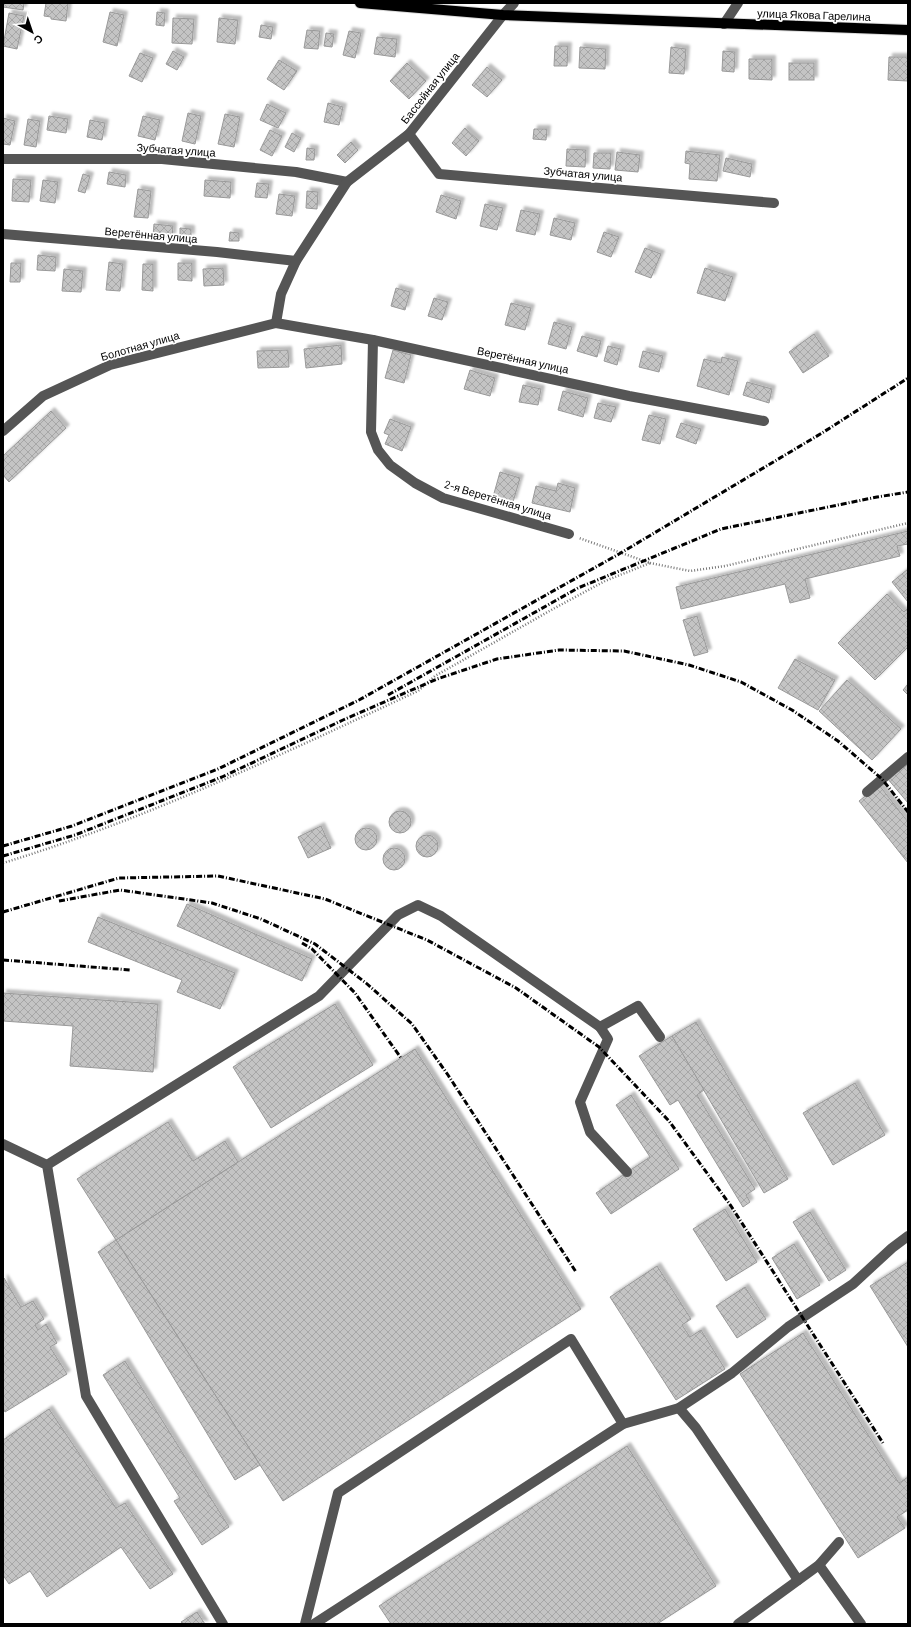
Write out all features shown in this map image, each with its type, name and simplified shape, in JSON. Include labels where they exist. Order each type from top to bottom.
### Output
[{"type":"main road","name":"улица Якова Гарелина","points":[[360,3],[503,15],[908,30]]},
{"type":"street","points":[[503,3],[503,15]]},
{"type":"street","name":"Бассейная улица","points":[[276,323],[281,294],[296,261],[347,182],[409,134],[514,3]]},
{"type":"street","points":[[724,24],[738,3]]},
{"type":"street","name":"Зубчатая улица","points":[[409,134],[439,174],[774,202]]},
{"type":"street","name":"Зубчатая улица","points":[[3,159],[162,158],[296,172],[347,182]]},
{"type":"street","name":"Веретённая улица","points":[[3,234],[217,252],[296,261]]},
{"type":"street","name":"Веретённая улица","points":[[276,323],[373,340],[629,396],[764,421]]},
{"type":"street","name":"Болотная улица","points":[[3,431],[43,396],[110,365],[276,323]]},
{"type":"street","name":"2-я Веретённая улица","points":[[373,340],[371,432],[378,450],[390,465],[416,483],[443,498],[569,534]]},
{"type":"street","points":[[867,792],[908,756]]},
{"type":"street","points":[[48,1165],[319,996],[398,915],[418,905],[441,916],[600,1027],[608,1039],[580,1102],[590,1132],[628,1172]]},
{"type":"street","points":[[600,1027],[638,1006],[660,1037]]},
{"type":"street","points":[[3,1144],[48,1165]]},
{"type":"street","points":[[48,1165],[86,1396],[223,1624]]},
{"type":"street","points":[[314,1624],[623,1424],[679,1408],[732,1373],[788,1327],[853,1284],[892,1248],[908,1236]]},
{"type":"street","points":[[305,1624],[338,1493],[571,1340],[623,1424]]},
{"type":"street","points":[[679,1408],[696,1428],[798,1580]]},
{"type":"street","points":[[738,1624],[819,1565],[839,1542]]},
{"type":"street","points":[[819,1565],[860,1624]]},
{"type":"path","points":[[569,534],[650,563],[690,571],[725,566],[908,523]]},
{"type":"path","points":[[3,863],[59,846],[150,812],[418,692],[435,676],[553,609],[605,581],[650,563]]},
{"type":"building","points":[[3,3],[24,3],[23,10],[3,7]]},
{"type":"building","points":[[46,3],[68,3],[66,21],[51,19],[51,17],[44,16]]},
{"type":"building","points":[[110,12],[124,15],[117,46],[103,42]]},
{"type":"building","points":[[157,12],[165,13],[164,26],[156,25]]},
{"type":"building","points":[[9,13],[24,16],[17,49],[3,46]]},
{"type":"building","points":[[173,18],[194,19],[192,44],[172,43]]},
{"type":"building","points":[[219,18],[238,20],[235,44],[217,42]]},
{"type":"building","points":[[261,25],[273,27],[271,39],[259,37]]},
{"type":"building","points":[[307,30],[320,31],[318,49],[304,48]]},
{"type":"building","points":[[349,31],[361,33],[355,58],[343,55]]},
{"type":"building","points":[[326,33],[334,34],[332,47],[324,46]]},
{"type":"building","points":[[377,37],[397,39],[395,57],[374,54]]},
{"type":"building","points":[[555,46],[568,46],[567,66],[554,66]]},
{"type":"building","points":[[580,47],[606,49],[605,69],[579,68]]},
{"type":"building","points":[[671,47],[686,49],[684,74],[669,73]]},
{"type":"building","points":[[173,51],[184,57],[177,70],[166,64]]},
{"type":"building","points":[[723,51],[735,52],[734,72],[722,71]]},
{"type":"building","points":[[140,53],[153,58],[142,82],[129,76]]},
{"type":"building","points":[[889,57],[908,57],[908,81],[888,80]]},
{"type":"building","points":[[749,59],[772,59],[772,80],[749,79]]},
{"type":"building","points":[[279,60],[297,71],[284,90],[267,79]]},
{"type":"building","points":[[407,63],[426,81],[409,99],[390,81]]},
{"type":"building","points":[[789,63],[814,63],[814,80],[789,80]]},
{"type":"building","points":[[487,67],[502,80],[487,97],[472,85]]},
{"type":"building","points":[[328,103],[343,107],[339,125],[324,122]]},
{"type":"building","points":[[267,104],[286,113],[278,128],[260,120]]},
{"type":"building","points":[[188,113],[201,116],[195,144],[182,141]]},
{"type":"building","points":[[225,114],[240,117],[234,147],[218,144]]},
{"type":"building","points":[[49,116],[68,119],[66,133],[47,130]]},
{"type":"building","points":[[143,116],[160,120],[155,140],[138,136]]},
{"type":"building","points":[[3,118],[15,121],[10,145],[3,144]]},
{"type":"building","points":[[28,119],[40,121],[36,147],[24,145]]},
{"type":"building","points":[[90,120],[105,123],[102,140],[87,137]]},
{"type":"building","points":[[465,128],[479,141],[466,156],[452,143]]},
{"type":"building","points":[[534,129],[547,129],[546,140],[533,139]]},
{"type":"building","points":[[270,130],[282,136],[272,156],[260,150]]},
{"type":"building","points":[[292,133],[301,138],[294,152],[285,147]]},
{"type":"building","points":[[351,142],[358,150],[345,163],[337,155]]},
{"type":"building","points":[[307,148],[315,149],[314,160],[306,160]]},
{"type":"building","points":[[567,149],[586,150],[585,167],[566,166]]},
{"type":"building","points":[[686,151],[720,155],[717,181],[689,179],[690,164],[685,163]]},
{"type":"building","points":[[617,152],[640,155],[638,172],[615,170]]},
{"type":"building","points":[[594,153],[611,153],[610,169],[593,168]]},
{"type":"building","points":[[726,158],[752,164],[750,177],[723,171]]},
{"type":"building","points":[[109,172],[126,175],[125,187],[107,184]]},
{"type":"building","points":[[83,174],[90,176],[85,193],[78,191]]},
{"type":"building","points":[[13,179],[31,180],[29,202],[12,201]]},
{"type":"building","points":[[43,180],[58,182],[55,203],[40,201]]},
{"type":"building","points":[[205,180],[231,182],[230,198],[204,196]]},
{"type":"building","points":[[257,183],[269,184],[267,198],[255,197]]},
{"type":"building","points":[[138,189],[151,191],[148,218],[134,217]]},
{"type":"building","points":[[307,191],[318,192],[317,209],[306,208]]},
{"type":"building","points":[[279,194],[295,196],[292,216],[276,214]]},
{"type":"building","points":[[441,195],[461,201],[456,219],[436,212]]},
{"type":"building","points":[[485,204],[503,208],[497,230],[480,226]]},
{"type":"building","points":[[521,210],[540,214],[535,235],[516,231]]},
{"type":"building","points":[[554,218],[575,223],[571,240],[550,235]]},
{"type":"building","points":[[154,224],[173,226],[172,237],[153,236]]},
{"type":"building","points":[[180,228],[191,229],[191,237],[180,236]]},
{"type":"building","points":[[230,232],[239,233],[239,241],[229,241]]},
{"type":"building","points":[[604,232],[619,237],[611,257],[597,252]]},
{"type":"building","points":[[645,248],[661,254],[651,278],[635,272]]},
{"type":"building","points":[[38,255],[56,257],[55,271],[37,270]]},
{"type":"building","points":[[109,262],[123,264],[120,291],[106,290]]},
{"type":"building","points":[[11,263],[21,263],[20,282],[10,282]]},
{"type":"building","points":[[178,263],[192,263],[192,281],[178,280]]},
{"type":"building","points":[[143,264],[153,264],[153,291],[142,290]]},
{"type":"building","points":[[223,268],[224,285],[204,286],[203,269]]},
{"type":"building","points":[[705,268],[733,277],[725,301],[697,293]]},
{"type":"building","points":[[64,269],[83,271],[81,292],[62,291]]},
{"type":"building","points":[[396,288],[410,292],[405,310],[391,306]]},
{"type":"building","points":[[434,298],[448,302],[442,320],[428,316]]},
{"type":"building","points":[[511,303],[531,308],[525,330],[505,325]]},
{"type":"building","points":[[554,322],[572,327],[566,349],[548,344]]},
{"type":"building","points":[[814,334],[829,356],[803,373],[789,352]]},
{"type":"building","points":[[582,336],[601,341],[597,357],[577,351]]},
{"type":"building","points":[[341,345],[342,364],[306,368],[304,349]]},
{"type":"building","points":[[608,346],[621,349],[617,365],[604,361]]},
{"type":"building","points":[[288,350],[289,367],[258,368],[257,351]]},
{"type":"building","points":[[393,350],[411,355],[404,383],[385,378]]},
{"type":"building","points":[[643,351],[663,356],[659,372],[639,367]]},
{"type":"building","points":[[722,357],[738,361],[729,395],[697,386],[704,359],[721,363]]},
{"type":"building","points":[[470,370],[495,378],[490,396],[464,389]]},
{"type":"building","points":[[747,382],[772,389],[769,403],[743,395]]},
{"type":"building","points":[[523,385],[541,389],[538,405],[519,402]]},
{"type":"building","points":[[563,391],[588,398],[583,417],[558,410]]},
{"type":"building","points":[[598,403],[616,407],[611,422],[594,418]]},
{"type":"building","points":[[51,411],[66,428],[9,482],[3,475],[3,456]]},
{"type":"building","points":[[649,415],[666,419],[660,444],[642,440]]},
{"type":"building","points":[[390,419],[411,427],[402,451],[385,444],[389,435],[384,433]]},
{"type":"building","points":[[681,423],[701,429],[696,444],[676,437]]},
{"type":"building","points":[[500,472],[520,478],[513,502],[493,497]]},
{"type":"building","points":[[558,483],[575,488],[570,512],[532,503],[536,486],[556,491]]},
{"type":"building","points":[[908,531],[908,544],[897,546],[900,556],[805,579],[810,598],[790,603],[785,584],[681,609],[676,587]]},
{"type":"building","points":[[908,569],[908,602],[892,582]]},
{"type":"building","points":[[887,594],[904,612],[908,608],[908,647],[875,680],[838,643]]},
{"type":"building","points":[[697,616],[708,652],[694,656],[683,620]]},
{"type":"building","points":[[795,659],[835,680],[818,710],[778,688]]},
{"type":"building","points":[[847,680],[901,729],[872,760],[819,711]]},
{"type":"building","points":[[908,684],[908,695],[903,690]]},
{"type":"building","points":[[906,762],[908,764],[908,803],[887,778]]},
{"type":"building","points":[[879,785],[908,822],[908,863],[859,801]]},
{"type":"building","points":[[400,811],[404,812],[410,818],[410,826],[404,832],[400,833],[396,832],[390,826],[389,822],[390,818],[396,812]]},
{"type":"building","points":[[321,826],[331,848],[308,858],[298,837]]},
{"type":"building","points":[[366,828],[370,829],[376,835],[376,843],[370,849],[366,850],[362,849],[356,843],[355,839],[356,835],[362,829]]},
{"type":"building","points":[[427,835],[431,836],[437,842],[437,850],[431,856],[427,857],[423,856],[417,850],[416,846],[417,842],[423,836]]},
{"type":"building","points":[[394,848],[398,849],[404,855],[404,863],[398,869],[394,870],[390,869],[384,863],[383,859],[384,855],[390,849]]},
{"type":"building","points":[[187,904],[312,959],[302,981],[177,926]]},
{"type":"building","points":[[98,917],[235,973],[220,1009],[177,992],[182,980],[88,942]]},
{"type":"building","points":[[3,993],[158,1004],[153,1072],[70,1066],[73,1026],[3,1021]]},
{"type":"building","points":[[335,1004],[373,1065],[271,1128],[233,1067]]},
{"type":"building","points":[[696,1022],[788,1179],[764,1193],[672,1036]]},
{"type":"building","points":[[672,1036],[704,1090],[697,1095],[755,1189],[746,1195],[750,1202],[743,1207],[678,1100],[670,1105],[639,1056]]},
{"type":"building","points":[[415,1049],[581,1309],[283,1501],[116,1240]]},
{"type":"building","points":[[855,1083],[885,1135],[833,1165],[803,1113]]},
{"type":"building","points":[[631,1095],[679,1169],[611,1214],[596,1193],[650,1157],[616,1105]]},
{"type":"building","points":[[168,1122],[193,1161],[225,1141],[238,1162],[116,1240],[77,1179]]},
{"type":"building","points":[[725,1209],[757,1262],[726,1281],[693,1229]]},
{"type":"building","points":[[810,1212],[846,1270],[829,1281],[793,1222]]},
{"type":"building","points":[[116,1240],[260,1465],[235,1480],[98,1252]]},
{"type":"building","points":[[794,1244],[820,1285],[797,1299],[772,1258]]},
{"type":"building","points":[[908,1262],[908,1347],[870,1286]]},
{"type":"building","points":[[657,1266],[691,1319],[682,1325],[690,1337],[701,1330],[725,1369],[676,1400],[610,1297]]},
{"type":"building","points":[[4,1278],[21,1307],[33,1301],[44,1319],[35,1325],[38,1330],[46,1324],[57,1343],[50,1347],[67,1374],[5,1412],[3,1408]]},
{"type":"building","points":[[745,1287],[766,1319],[737,1338],[716,1306]]},
{"type":"building","points":[[803,1333],[899,1483],[908,1477],[908,1510],[897,1517],[905,1528],[858,1558],[740,1374]]},
{"type":"building","points":[[125,1361],[229,1527],[202,1545],[174,1501],[180,1498],[103,1375]]},
{"type":"building","points":[[49,1409],[116,1508],[125,1503],[173,1574],[150,1589],[121,1547],[47,1597],[30,1571],[9,1584],[3,1575],[3,1440]]},
{"type":"building","points":[[627,1446],[716,1586],[657,1624],[391,1624],[379,1606]]},
{"type":"building","points":[[197,1612],[205,1624],[183,1624],[181,1622]]},
{"type":"railway","points":[[3,846],[72,826],[218,769],[359,700],[619,554],[822,433],[908,378]]},
{"type":"railway","points":[[388,695],[578,588],[721,529],[908,492]]},
{"type":"railway","points":[[3,856],[75,835],[222,777],[343,720],[437,679],[497,659],[559,650],[624,651],[689,665],[741,682],[792,710],[838,741],[882,779],[908,812]]},
{"type":"railway","points":[[3,912],[119,878],[218,876],[325,899],[427,940],[516,988],[599,1047],[669,1121],[731,1206],[883,1443]]},
{"type":"railway","points":[[59,901],[120,890],[212,903],[261,919],[315,944],[366,983],[412,1024],[448,1075],[576,1272]]},
{"type":"railway","points":[[302,943],[312,949],[355,993],[401,1058]]},
{"type":"railway","points":[[3,960],[130,970]]}]
